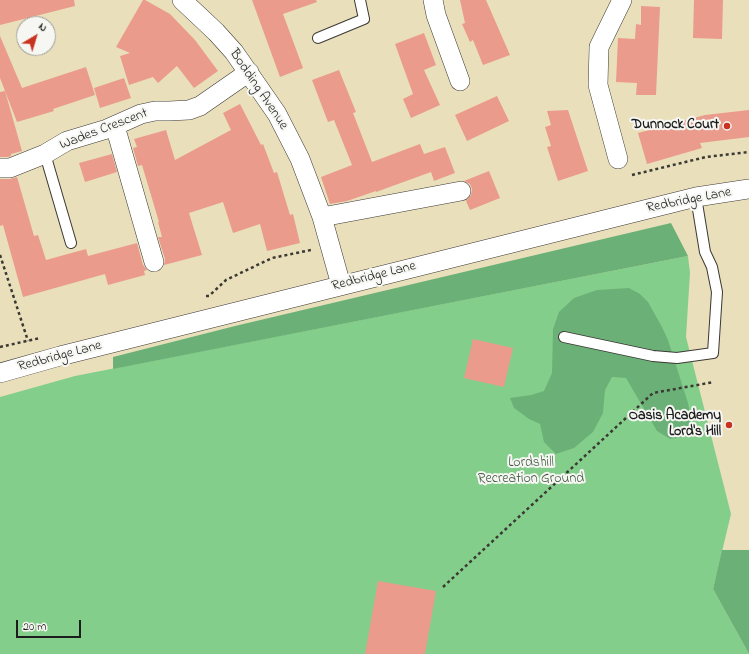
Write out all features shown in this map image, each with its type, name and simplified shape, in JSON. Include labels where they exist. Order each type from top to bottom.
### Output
[{"type":"street","points":[[433,0],[436,15],[460,80]]},
{"type":"street","points":[[618,159],[598,85],[599,47],[622,0]]},
{"type":"street","name":"Bodding Avenue","points":[[193,3],[249,72],[277,114],[300,159],[322,217],[342,286]]},
{"type":"street","name":"Wades Crescent","points":[[0,168],[10,168],[45,154],[67,141],[115,126],[141,114],[155,111],[188,110],[200,106],[249,72]]},
{"type":"street","points":[[115,126],[154,262]]},
{"type":"street","name":"Redbridge Lane","points":[[0,373],[60,356],[696,197],[740,192],[749,189]]},
{"type":"street","points":[[322,217],[461,191]]},
{"type":"lane","points":[[318,38],[364,19],[360,0]]},
{"type":"lane","points":[[45,154],[71,243]]},
{"type":"lane","points":[[564,337],[653,356],[677,358],[713,353],[717,292],[712,267],[705,252],[696,197]]},
{"type":"path","points":[[618,159],[627,176],[706,157],[749,152]]},
{"type":"path","points":[[309,244],[311,250]]},
{"type":"path","points":[[202,298],[209,296],[226,280],[272,258],[331,245]]},
{"type":"path","points":[[0,255],[28,341]]},
{"type":"path","points":[[0,347],[45,337]]},
{"type":"path","points":[[443,587],[653,393],[714,382]]},
{"type":"green space","points":[[671,223],[688,256],[113,369],[113,357],[235,326]]},
{"type":"green space","name":"Lordshill Recreation Ground","points":[[688,256],[690,273],[686,337],[731,514],[713,589],[749,654],[0,654],[0,397],[75,376]]},
{"type":"green space","points":[[629,288],[640,294],[648,302],[662,327],[668,340],[688,403],[691,420],[683,437],[670,439],[657,431],[626,378],[612,377],[605,390],[603,413],[593,432],[574,448],[556,454],[544,442],[540,424],[529,419],[514,408],[510,398],[531,395],[544,391],[552,373],[553,329],[559,312],[574,298],[597,290]]},
{"type":"green space","points":[[722,550],[749,550],[749,654],[713,589]]},
{"type":"building","points":[[0,0],[74,0],[75,6],[36,16],[16,16],[16,21],[0,25]]},
{"type":"building","points":[[143,0],[170,14],[195,40],[218,71],[194,88],[177,66],[158,83],[153,77],[129,85],[120,56],[130,53],[116,47]]},
{"type":"building","points":[[252,0],[316,0],[317,2],[283,14],[303,68],[280,77]]},
{"type":"building","points":[[460,0],[486,0],[510,55],[483,65],[473,40],[470,42],[462,24],[465,23]]},
{"type":"building","points":[[694,0],[723,0],[722,39],[693,38]]},
{"type":"building","points":[[641,6],[660,7],[656,95],[636,95],[637,83],[616,82],[618,38],[635,39],[636,24],[641,25]]},
{"type":"building","points":[[424,33],[436,65],[424,70],[440,105],[411,118],[403,99],[413,94],[395,44]]},
{"type":"building","points":[[0,36],[22,88],[86,67],[95,95],[53,109],[54,111],[17,122],[0,78]]},
{"type":"building","points":[[339,70],[356,112],[353,113],[372,162],[420,144],[424,154],[445,147],[455,173],[434,181],[431,172],[376,192],[347,201],[330,204],[321,177],[352,165],[334,120],[328,122],[312,80]]},
{"type":"building","points":[[124,78],[131,98],[100,108],[94,88]]},
{"type":"building","points":[[5,91],[22,151],[11,154],[11,156],[8,157],[0,157],[0,92]]},
{"type":"building","points":[[497,96],[509,121],[467,141],[455,115]]},
{"type":"building","points":[[240,104],[261,145],[263,144],[274,173],[277,172],[290,215],[293,214],[300,243],[267,251],[260,224],[233,233],[223,202],[189,213],[202,255],[164,265],[165,259],[158,237],[162,237],[159,222],[142,165],[138,166],[133,148],[137,147],[134,139],[166,130],[175,160],[231,130],[223,113]]},
{"type":"building","points":[[568,110],[588,171],[558,181],[547,147],[551,146],[545,127],[551,125],[547,111]]},
{"type":"building","points":[[749,110],[749,137],[700,143],[702,148],[647,164],[638,133],[705,115]]},
{"type":"building","points":[[112,154],[117,172],[85,182],[79,163]]},
{"type":"building","points":[[489,171],[500,198],[470,210],[466,201],[471,195],[472,189],[470,184],[464,181]]},
{"type":"building","points":[[17,177],[34,236],[38,235],[46,260],[86,249],[88,256],[137,243],[143,265],[147,270],[144,271],[145,275],[108,285],[105,274],[23,297],[3,225],[0,226],[0,179]]},
{"type":"building","points":[[473,339],[513,348],[504,387],[464,378]]},
{"type":"building","points":[[378,581],[436,591],[425,654],[365,654]]},
{"type":"place","name":"Dunnock Court","points":[[727,126]]},
{"type":"place","name":"Oasis Academy Lord's Hill","points":[[729,425]]}]
